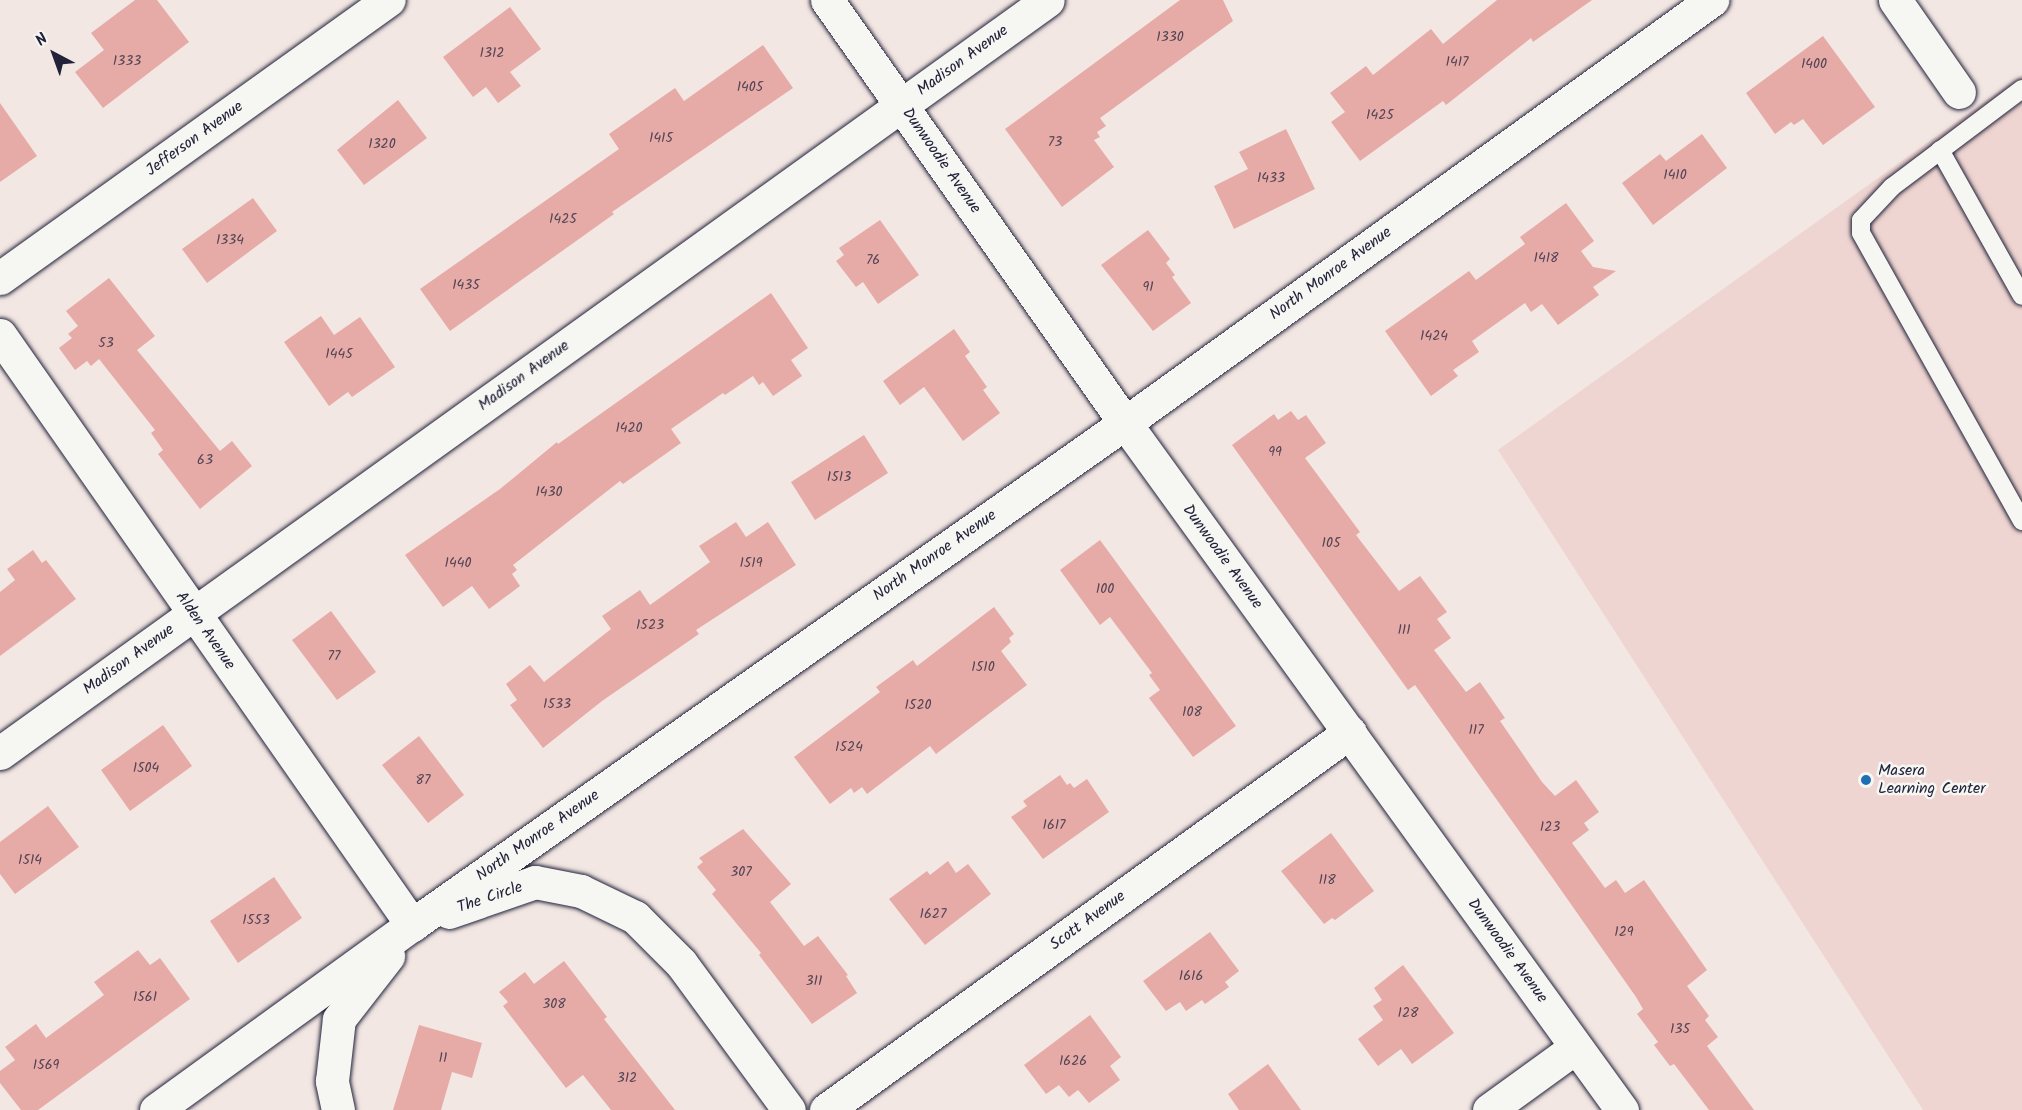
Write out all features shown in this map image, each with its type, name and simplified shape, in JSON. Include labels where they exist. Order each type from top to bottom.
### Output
[{"type":"street","name":"Jefferson Avenue","points":[[0,278],[389,0]]},
{"type":"street","name":"Dunwoodie Avenue","points":[[827,0],[1125,423],[1622,1110]]},
{"type":"street","name":"Madison Avenue","points":[[0,753],[1048,0]]},
{"type":"street","name":"North Monroe Avenue","points":[[156,1110],[412,925],[1125,423],[1712,0]]},
{"type":"street","points":[[1895,0],[1959,92]]},
{"type":"street","name":"Alden Avenue","points":[[0,335],[412,925]]},
{"type":"street","name":"Scott Avenue","points":[[826,1110],[1350,732]]},
{"type":"street","name":"The Circle","points":[[412,925],[535,882],[581,891],[635,917],[681,963],[789,1110]]},
{"type":"street","points":[[338,1110],[332,1082],[339,1019],[412,925]]},
{"type":"street","points":[[1489,1110],[1576,1047]]},
{"type":"lane","points":[[2022,89],[1892,187],[1861,220],[1861,233],[2022,521]]},
{"type":"lane","points":[[1940,150],[2022,296]]},
{"type":"shaded area","name":"Masera Learning Center","points":[[2022,75],[2022,1110],[1923,1110],[1498,450]]},
{"type":"building","points":[[135,0],[157,0],[189,42],[103,108],[75,72],[104,50],[91,33]]},
{"type":"building","points":[[1180,0],[1223,0],[1233,21],[1100,118],[1106,126],[1097,132],[1100,137],[1094,140],[1114,167],[1062,207],[1005,129]]},
{"type":"building","points":[[1497,0],[1592,0],[1533,42],[1531,38],[1446,105],[1443,101],[1360,161],[1331,122],[1345,112],[1330,93],[1366,66],[1373,75],[1431,29],[1443,44]]},
{"type":"building","points":[[510,7],[541,49],[510,72],[521,86],[498,103],[486,87],[473,97],[443,57]]},
{"type":"building","points":[[1823,36],[1875,107],[1823,145],[1803,119],[1794,125],[1791,122],[1775,134],[1746,93]]},
{"type":"building","points":[[763,45],[793,88],[612,212],[614,214],[450,331],[420,289],[619,149],[609,134],[675,88],[684,101]]},
{"type":"building","points":[[398,100],[427,138],[364,185],[337,150]]},
{"type":"building","points":[[0,103],[37,156],[0,182]]},
{"type":"building","points":[[1286,129],[1315,189],[1234,229],[1214,186],[1248,169],[1239,152]]},
{"type":"building","points":[[1702,134],[1727,168],[1653,225],[1622,183],[1660,154],[1666,161]]},
{"type":"building","points":[[253,198],[277,231],[207,283],[182,249]]},
{"type":"building","points":[[1566,203],[1594,241],[1581,251],[1593,267],[1616,271],[1593,287],[1599,295],[1558,325],[1542,304],[1531,312],[1525,303],[1472,341],[1479,352],[1453,370],[1458,376],[1431,396],[1385,331],[1469,271],[1476,280],[1525,244],[1520,237]]},
{"type":"building","points":[[880,220],[919,275],[878,304],[863,282],[856,287],[836,261],[844,255],[839,248]]},
{"type":"building","points":[[1148,230],[1170,259],[1166,263],[1175,275],[1172,277],[1191,303],[1153,331],[1101,265]]},
{"type":"building","points":[[109,278],[155,336],[137,350],[220,451],[232,441],[252,466],[200,509],[158,454],[163,450],[151,433],[155,430],[99,359],[91,366],[87,361],[75,370],[59,348],[72,338],[68,334],[78,326],[66,311]]},
{"type":"building","points":[[771,293],[808,348],[791,360],[802,376],[773,396],[763,382],[759,385],[753,376],[725,395],[723,393],[671,429],[681,443],[623,484],[620,481],[513,565],[517,570],[512,574],[520,586],[489,609],[472,586],[443,607],[405,555],[500,489],[557,442],[558,444]]},
{"type":"building","points":[[321,316],[334,335],[360,317],[395,367],[352,397],[348,392],[329,406],[284,342]]},
{"type":"building","points":[[954,329],[970,352],[965,356],[987,387],[983,390],[1000,413],[963,441],[924,387],[900,405],[883,381]]},
{"type":"building","points":[[1291,411],[1298,420],[1306,415],[1326,443],[1305,458],[1360,532],[1356,535],[1399,591],[1420,576],[1447,612],[1437,619],[1451,638],[1434,650],[1466,692],[1480,682],[1505,718],[1500,721],[1542,782],[1555,796],[1576,780],[1599,812],[1584,823],[1589,830],[1572,843],[1605,888],[1616,880],[1625,893],[1644,880],[1707,970],[1687,986],[1709,1016],[1705,1020],[1718,1037],[1707,1046],[1754,1110],[1709,1110],[1674,1064],[1670,1066],[1654,1045],[1658,1042],[1637,1014],[1643,1009],[1636,997],[1554,880],[1415,685],[1408,690],[1232,445],[1274,414],[1278,420]]},
{"type":"building","points":[[864,435],[888,473],[815,520],[791,482]]},
{"type":"building","points":[[736,522],[746,537],[768,522],[796,565],[696,630],[699,634],[602,701],[543,748],[510,705],[517,700],[506,684],[530,665],[544,682],[611,629],[602,616],[640,590],[650,605],[710,562],[699,546]]},
{"type":"building","points":[[1100,540],[1236,726],[1193,757],[1149,698],[1160,690],[1149,675],[1152,673],[1110,617],[1100,625],[1060,570]]},
{"type":"building","points":[[33,550],[42,563],[46,560],[76,599],[0,656],[0,592],[15,580],[7,569]]},
{"type":"building","points":[[994,607],[1014,634],[1009,638],[1011,642],[1001,651],[1027,685],[936,754],[930,746],[867,794],[862,787],[854,793],[851,788],[830,804],[794,757],[880,692],[876,687],[913,660],[917,666]]},
{"type":"building","points":[[331,611],[376,672],[337,700],[292,640]]},
{"type":"building","points":[[163,725],[192,766],[130,811],[101,770]]},
{"type":"building","points":[[419,736],[464,795],[428,823],[382,765]]},
{"type":"building","points":[[1060,775],[1067,785],[1070,783],[1074,788],[1087,779],[1109,812],[1043,859],[1011,817],[1027,806],[1023,801]]},
{"type":"building","points":[[48,806],[79,847],[15,894],[0,874],[0,842]]},
{"type":"building","points":[[743,829],[791,884],[770,902],[804,946],[818,936],[848,975],[846,976],[857,993],[812,1024],[759,955],[761,953],[712,894],[716,890],[697,867],[703,862],[699,858]]},
{"type":"building","points":[[1331,833],[1374,891],[1335,920],[1332,918],[1324,924],[1281,871]]},
{"type":"building","points":[[948,861],[956,873],[968,864],[991,894],[925,945],[889,899],[927,871],[930,875]]},
{"type":"building","points":[[274,877],[302,918],[238,963],[210,921]]},
{"type":"building","points":[[1210,932],[1239,971],[1225,982],[1229,987],[1205,1004],[1202,1000],[1186,1011],[1180,1002],[1166,1011],[1143,981]]},
{"type":"building","points":[[138,950],[150,965],[160,958],[190,999],[38,1110],[21,1110],[0,1083],[0,1071],[15,1060],[5,1047],[36,1024],[46,1038],[104,995],[94,982]]},
{"type":"building","points":[[564,961],[607,1017],[604,1019],[675,1110],[611,1110],[583,1075],[566,1088],[503,1006],[508,1002],[499,992],[525,972],[534,984]]},
{"type":"building","points":[[1403,965],[1454,1033],[1412,1064],[1401,1049],[1378,1066],[1358,1039],[1383,1020],[1373,1006],[1382,1000],[1374,988]]},
{"type":"building","points":[[1090,1015],[1121,1057],[1110,1066],[1120,1080],[1089,1103],[1078,1090],[1069,1097],[1059,1085],[1046,1094],[1024,1065]]},
{"type":"building","points":[[419,1025],[482,1043],[472,1078],[452,1072],[441,1110],[393,1110]]},
{"type":"building","points":[[1268,1064],[1301,1110],[1239,1110],[1228,1094]]},
{"type":"place","name":"Masera Learning Center","points":[[1866,780]]}]
